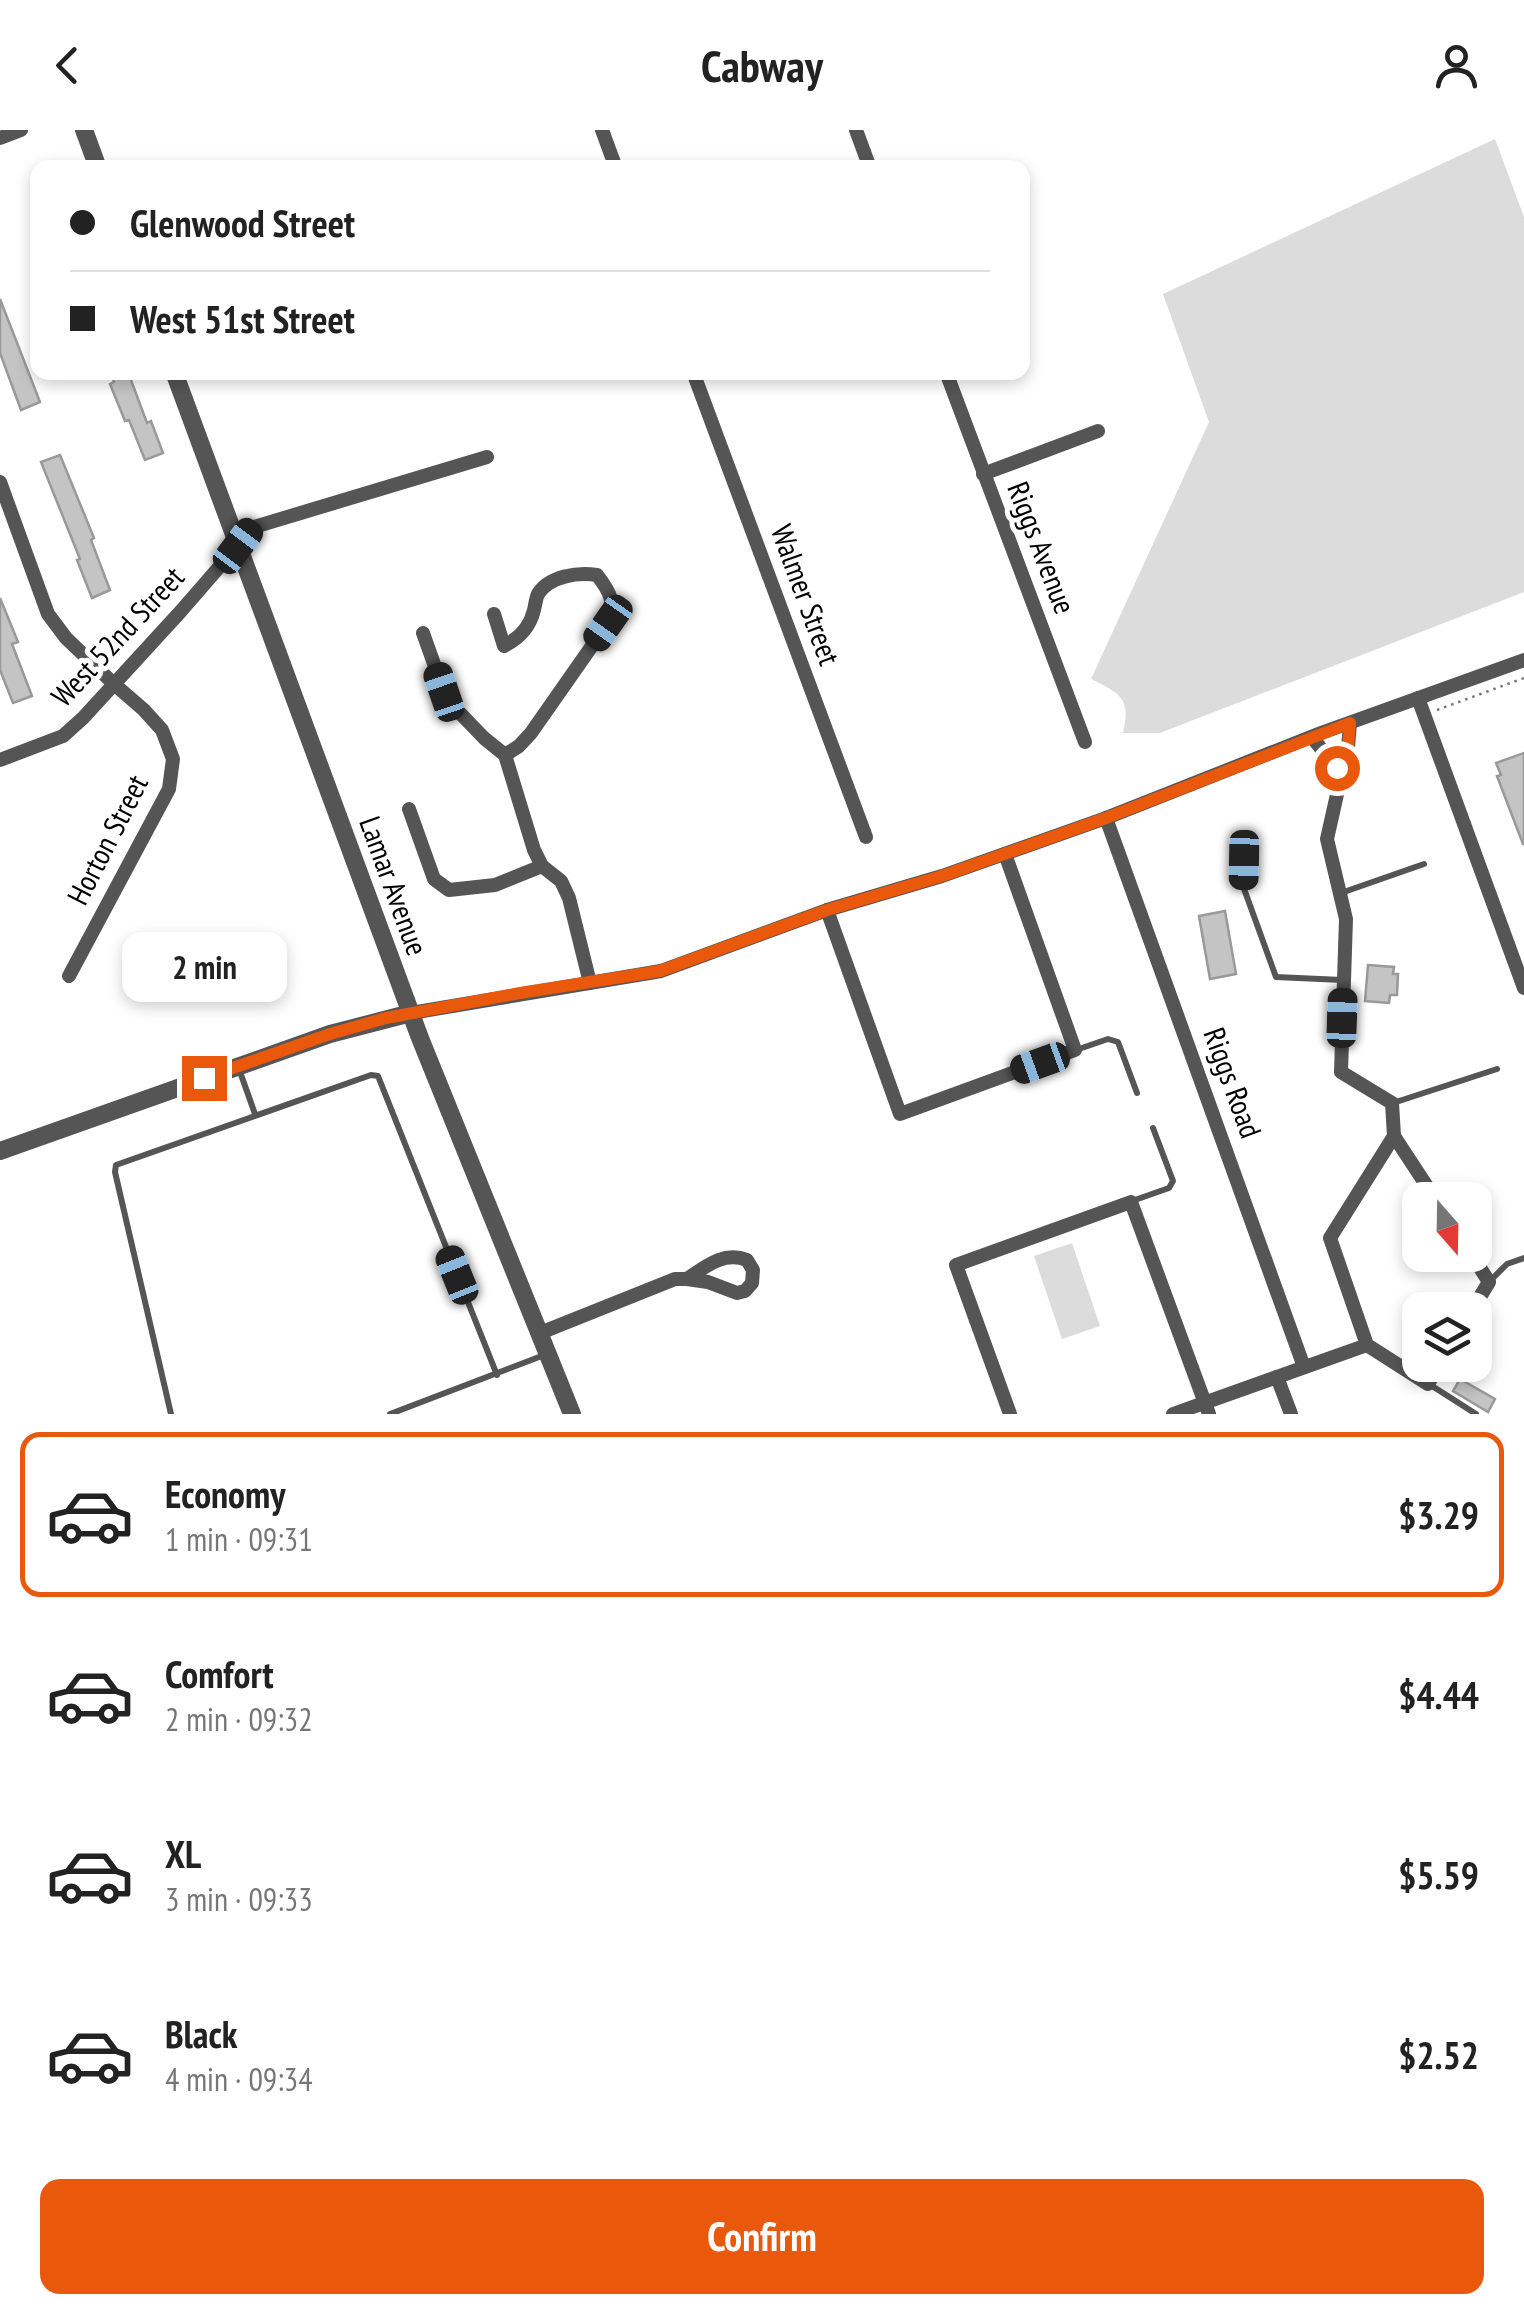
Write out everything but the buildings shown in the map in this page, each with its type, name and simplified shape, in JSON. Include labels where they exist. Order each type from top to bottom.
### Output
[{"type":"street","points":[[0,138],[22,130]]},
{"type":"street","points":[[84,130],[95,160]]},
{"type":"street","points":[[602,130],[613,160]]},
{"type":"street","points":[[856,130],[867,160]]},
{"type":"street","name":"Lamar Avenue","points":[[177,380],[411,1013],[572,1414]]},
{"type":"street","name":"Walmer Street","points":[[696,380],[866,837]]},
{"type":"street","name":"Riggs Avenue","points":[[949,380],[1085,742]]},
{"type":"street","points":[[983,474],[1098,430]]},
{"type":"street","name":"West 52nd Street","points":[[0,760],[63,736],[84,718],[258,524],[487,457]]},
{"type":"street","name":"Horton Street","points":[[0,482],[48,614],[66,638],[162,730],[174,759],[169,789],[68,976]]},
{"type":"street","points":[[494,614],[504,646],[529,626],[537,596],[545,586],[582,573],[597,575],[608,590],[613,607],[608,623],[531,732],[505,755]]},
{"type":"street","points":[[424,633],[444,692],[484,738],[505,755],[534,850],[542,866],[561,881],[569,898],[590,983]]},
{"type":"street","points":[[0,1151],[330,1034],[411,1013],[660,971],[827,910],[1006,854],[1524,660]]},
{"type":"street","points":[[1418,698],[1524,988]]},
{"type":"street","points":[[1350,723],[1347,760],[1327,839],[1346,919],[1342,1072],[1392,1103],[1394,1136],[1424,1182]]},
{"type":"street","points":[[1312,737],[1342,772]]},
{"type":"street","points":[[409,809],[434,879],[449,890],[495,884],[542,866]]},
{"type":"street","name":"Riggs Road","points":[[1106,818],[1304,1367]]},
{"type":"street","points":[[827,910],[900,1114],[1075,1050],[1006,854]]},
{"type":"street","points":[[1394,1136],[1330,1238],[1367,1344],[1428,1384]]},
{"type":"street","points":[[1010,1414],[956,1266],[1131,1202],[1207,1408]]},
{"type":"street","points":[[1483,1272],[1489,1282],[1483,1292]]},
{"type":"street","points":[[540,1333],[664,1283],[687,1279]]},
{"type":"street","points":[[1173,1414],[1207,1408],[1367,1344]]},
{"type":"street","points":[[1278,1377],[1291,1414]]},
{"type":"lane","points":[[1244,834],[1243,886],[1276,977],[1344,980]]},
{"type":"lane","points":[[1340,894],[1424,864]]},
{"type":"lane","points":[[1075,1050],[1108,1039],[1118,1042],[1136,1094]]},
{"type":"lane","points":[[238,1066],[255,1114]]},
{"type":"lane","points":[[1392,1103],[1497,1069]]},
{"type":"lane","points":[[171,1414],[116,1165],[370,1075],[378,1076],[497,1374]]},
{"type":"lane","points":[[1131,1202],[1170,1188],[1173,1182],[1153,1128]]},
{"type":"lane","points":[[1489,1282],[1507,1264],[1524,1258]]},
{"type":"lane","points":[[390,1414],[548,1354]]},
{"type":"lane","points":[[1428,1384],[1476,1414]]},
{"type":"path","points":[[1436,710],[1524,678]]},
{"type":"shaded area","points":[[1495,139],[1524,217],[1524,592],[1160,733],[1123,733],[1126,712],[1121,698],[1091,679],[1209,422],[1163,294]]},
{"type":"shaded area","points":[[1072,1243],[1100,1326],[1062,1339],[1034,1256]]},
{"type":"route","points":[[204,1078],[386,1018],[660,971],[827,910],[942,876],[1106,818],[1350,723],[1346,764],[1342,772],[1337,768]]}]
